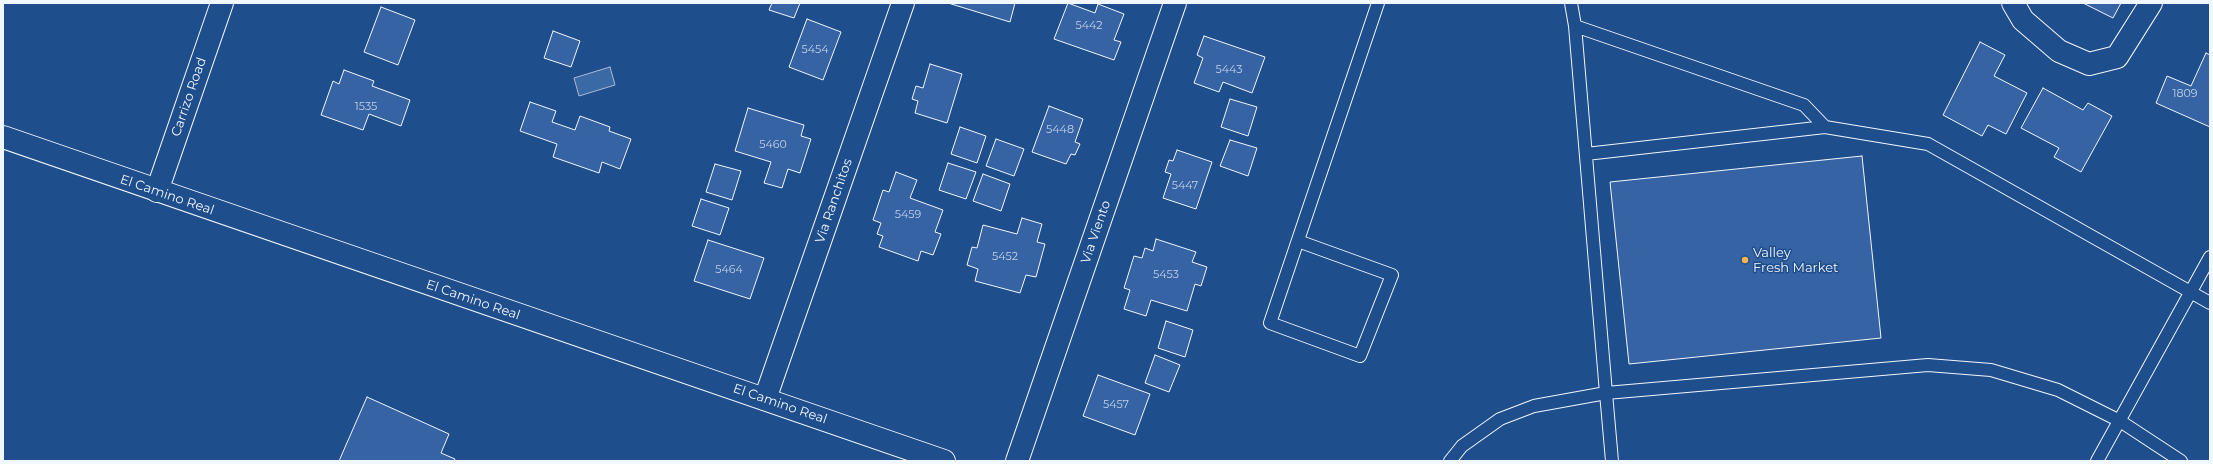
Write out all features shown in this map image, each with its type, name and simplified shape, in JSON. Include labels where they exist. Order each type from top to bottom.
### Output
[{"type":"street","name":"Carrizo Road","points":[[157,192],[222,3]]},
{"type":"street","name":"Via Ranchitos","points":[[765,399],[903,3]]},
{"type":"street","name":"Via Viento","points":[[1016,461],[1176,3]]},
{"type":"street","points":[[2013,3],[2023,20],[2059,51],[2090,64],[2117,56],[2151,3]]},
{"type":"street","name":"El Camino Real","points":[[3,137],[157,192],[944,461]]},
{"type":"lane","points":[[1298,241],[1392,275],[1360,356],[1270,323],[1378,3]]},
{"type":"lane","points":[[1571,3],[1575,26],[1612,461]]},
{"type":"lane","points":[[1575,26],[1804,105],[1825,127]]},
{"type":"lane","points":[[1586,154],[1825,127],[1928,144],[2210,303]]},
{"type":"lane","points":[[2097,461],[2210,257]]},
{"type":"lane","points":[[1450,461],[1462,446],[1500,419],[1534,406],[1606,393],[1928,365],[1991,370],[2050,388],[2120,421],[2181,461]]},
{"type":"water","points":[[610,67],[615,85],[579,96],[574,78]]},
{"type":"building","points":[[772,3],[800,3],[794,18],[769,10]]},
{"type":"building","points":[[948,3],[1015,3],[1010,22]]},
{"type":"building","points":[[1068,3],[1095,13],[1098,4],[1124,14],[1114,40],[1121,42],[1114,60],[1054,39]]},
{"type":"building","points":[[2083,3],[2121,3],[2113,18]]},
{"type":"building","points":[[381,7],[415,20],[398,65],[364,52]]},
{"type":"building","points":[[807,19],[841,32],[823,80],[789,67]]},
{"type":"building","points":[[553,31],[580,41],[571,67],[544,58]]},
{"type":"building","points":[[1204,36],[1265,57],[1252,93],[1223,82],[1219,92],[1194,83],[1203,58],[1197,55]]},
{"type":"building","points":[[1980,42],[2005,55],[1994,76],[2027,93],[2006,134],[1988,125],[1982,136],[1943,115]]},
{"type":"building","points":[[2206,53],[2210,55],[2210,127],[2156,103],[2167,76],[2191,86]]},
{"type":"building","points":[[930,64],[962,74],[947,123],[915,113],[918,101],[912,99],[916,86],[923,88]]},
{"type":"building","points":[[344,70],[374,81],[372,86],[410,100],[401,126],[369,114],[363,130],[321,115],[333,81],[339,84]]},
{"type":"building","points":[[2043,88],[2083,110],[2088,103],[2112,116],[2081,172],[2054,157],[2059,148],[2021,128]]},
{"type":"building","points":[[1230,99],[1257,107],[1248,136],[1221,127]]},
{"type":"building","points":[[530,102],[556,111],[552,122],[575,130],[580,116],[610,127],[609,131],[631,139],[620,169],[602,162],[599,173],[553,157],[557,144],[520,131]]},
{"type":"building","points":[[1049,106],[1083,119],[1075,142],[1080,144],[1075,155],[1071,154],[1066,164],[1032,152]]},
{"type":"building","points":[[748,108],[804,125],[801,136],[811,139],[800,173],[788,169],[782,188],[764,183],[771,162],[735,151]]},
{"type":"building","points":[[960,127],[986,136],[977,163],[951,154]]},
{"type":"building","points":[[996,139],[1024,149],[1014,176],[986,166]]},
{"type":"building","points":[[1230,140],[1257,148],[1248,176],[1220,166]]},
{"type":"building","points":[[1177,150],[1212,162],[1196,209],[1163,198],[1171,174],[1165,172],[1169,160],[1173,161]]},
{"type":"building","name":"Valley Fresh Market","points":[[1862,156],[1881,338],[1629,364],[1610,182]]},
{"type":"building","points":[[948,163],[976,172],[966,199],[939,190]]},
{"type":"building","points":[[715,164],[741,171],[732,200],[706,192]]},
{"type":"building","points":[[896,172],[917,180],[910,198],[943,210],[935,232],[941,234],[933,255],[921,251],[918,261],[879,247],[883,236],[877,234],[881,223],[873,220],[883,190],[889,192]]},
{"type":"building","points":[[983,174],[1010,184],[1001,211],[973,201]]},
{"type":"building","points":[[701,199],[729,208],[720,235],[692,226]]},
{"type":"building","points":[[1022,218],[1042,224],[1037,242],[1045,244],[1036,277],[1026,275],[1020,293],[975,281],[978,269],[967,265],[972,247],[977,248],[983,225],[1017,234]]},
{"type":"building","points":[[1156,239],[1196,252],[1192,262],[1207,267],[1201,286],[1195,284],[1187,311],[1151,300],[1146,316],[1124,309],[1130,290],[1124,288],[1134,256],[1142,258],[1145,248],[1153,251]]},
{"type":"building","points":[[708,240],[764,258],[750,299],[694,281]]},
{"type":"building","points":[[1166,321],[1193,330],[1185,357],[1158,348]]},
{"type":"building","points":[[1155,355],[1180,365],[1169,392],[1145,383]]},
{"type":"building","points":[[1098,375],[1150,394],[1135,435],[1083,416]]},
{"type":"building","points":[[367,397],[449,434],[441,453],[455,459],[454,461],[339,461]]},
{"type":"place","name":"Valley Fresh Market","points":[[1745,260]]}]
